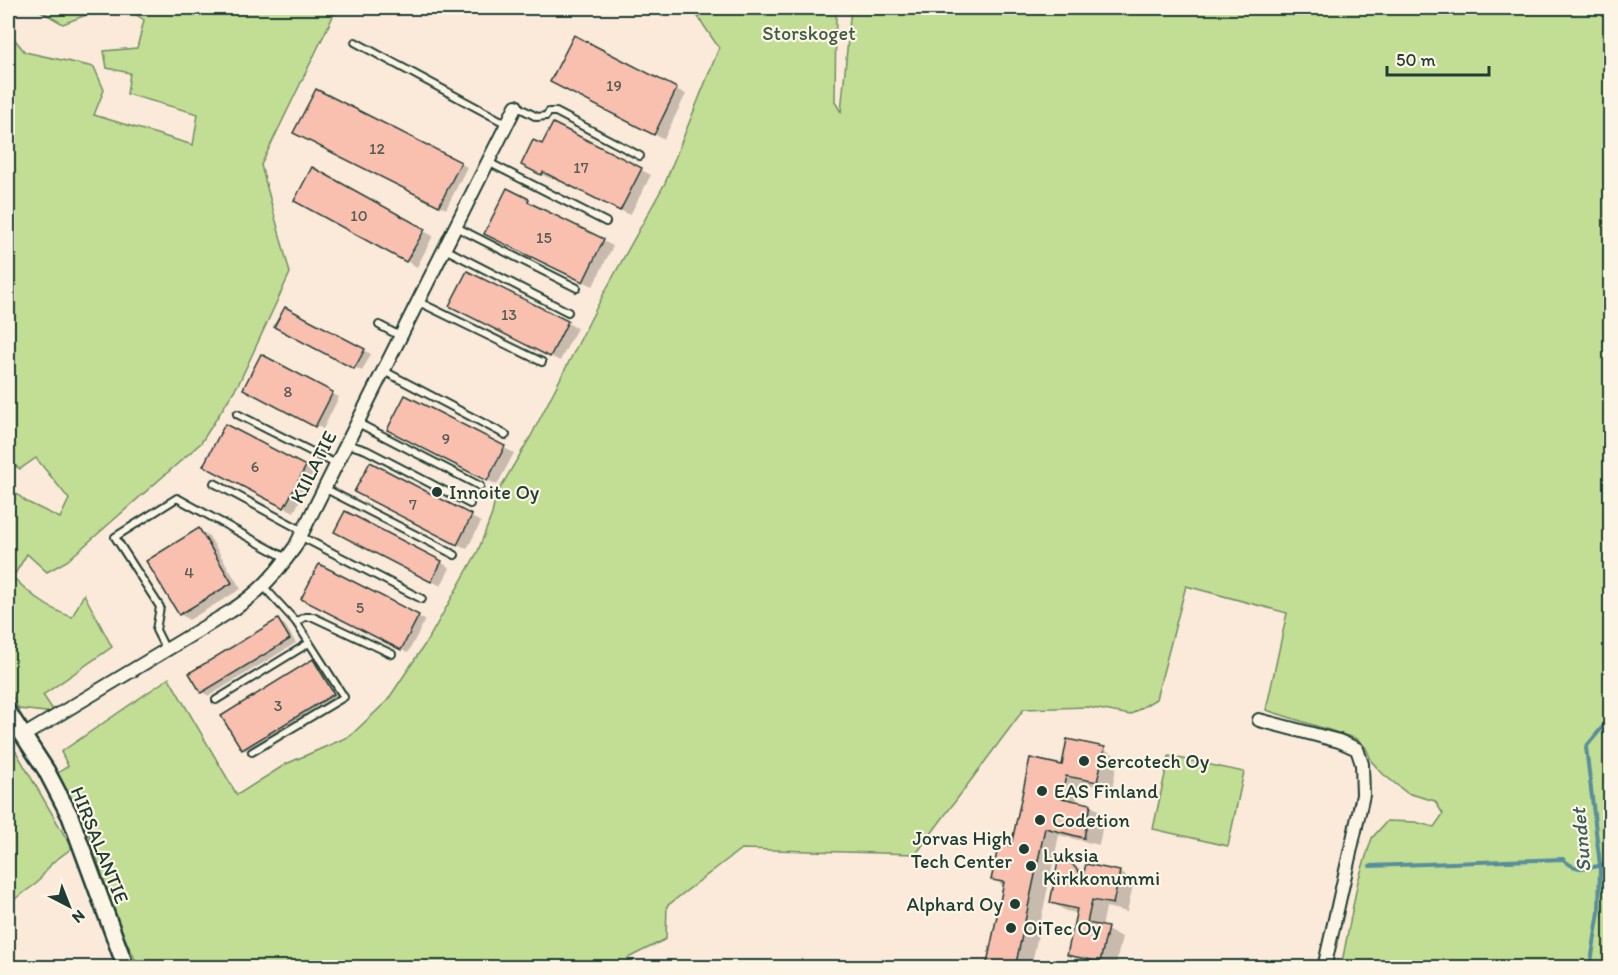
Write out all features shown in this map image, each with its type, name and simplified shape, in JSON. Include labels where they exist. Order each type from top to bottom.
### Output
[{"type":"street","name":"KIILATIE","points":[[24,736],[231,611],[264,587],[286,559],[301,534],[516,106]]},
{"type":"street","name":"HIRSALANTIE","points":[[8,712],[46,770],[70,816],[126,968]]},
{"type":"street","points":[[1259,720],[1339,741],[1357,749],[1362,764],[1363,795],[1324,968]]},
{"type":"lane","points":[[355,42],[507,125]]},
{"type":"lane","points":[[516,106],[537,117],[556,112],[640,156]]},
{"type":"lane","points":[[488,162],[606,222]]},
{"type":"lane","points":[[456,227],[577,288]]},
{"type":"lane","points":[[445,249],[568,312]]},
{"type":"lane","points":[[418,302],[542,362]]},
{"type":"lane","points":[[380,325],[401,336]]},
{"type":"lane","points":[[383,371],[506,435]]},
{"type":"lane","points":[[237,414],[336,464]]},
{"type":"lane","points":[[357,423],[480,486]]},
{"type":"lane","points":[[346,444],[366,450],[470,504]]},
{"type":"lane","points":[[214,483],[301,534],[422,599]]},
{"type":"lane","points":[[324,488],[455,555]]},
{"type":"lane","points":[[166,650],[156,630],[160,607],[115,537],[177,498],[286,559]]},
{"type":"lane","points":[[252,752],[344,697],[296,622],[264,587]]},
{"type":"lane","points":[[296,622],[305,617],[313,617],[392,654]]},
{"type":"lane","points":[[216,700],[309,643]]},
{"type":"green space","points":[[35,8],[104,8],[63,24]]},
{"type":"green space","points":[[126,8],[337,8],[261,165],[290,273],[239,383],[201,443],[67,561],[47,572],[27,554],[13,577],[40,601],[72,617],[84,594],[112,647],[43,695],[55,713],[19,709],[8,689],[8,487],[27,502],[60,518],[69,499],[36,458],[20,469],[8,460],[8,34],[25,52],[94,67],[104,90],[94,115],[193,145],[198,114],[127,94],[130,73],[107,68],[104,51],[137,48],[144,20]]},
{"type":"green space","name":"Storskoget","points":[[692,8],[836,8],[835,102],[841,112],[851,8],[1610,8],[1610,967],[1341,967],[1358,881],[1372,838],[1387,821],[1415,822],[1434,827],[1443,814],[1435,801],[1407,793],[1383,774],[1372,762],[1366,748],[1357,739],[1266,710],[1287,613],[1186,586],[1156,699],[1130,715],[1088,707],[1024,709],[916,854],[741,849],[667,906],[666,939],[628,958],[627,967],[139,967],[119,927],[89,834],[56,774],[68,766],[61,752],[169,678],[237,795],[286,764],[350,736],[387,701],[429,638],[478,551],[492,514],[496,495],[531,436],[603,295],[665,183],[719,48]]},
{"type":"green space","points":[[8,738],[72,848],[52,863],[37,883],[8,904]]},
{"type":"green space","points":[[1169,756],[1244,772],[1228,846],[1153,829]]},
{"type":"building","points":[[574,35],[677,88],[654,135],[550,82]]},
{"type":"building","points":[[316,89],[461,162],[439,206],[293,133]]},
{"type":"building","points":[[553,123],[642,168],[620,211],[543,172],[541,175],[521,165],[533,140],[542,144]]},
{"type":"building","points":[[312,167],[425,229],[406,262],[294,201]]},
{"type":"building","points":[[507,188],[529,199],[528,202],[604,239],[583,282],[484,234]]},
{"type":"building","points":[[467,271],[568,321],[550,357],[449,306]]},
{"type":"building","points":[[285,307],[365,349],[354,369],[274,327]]},
{"type":"building","points":[[261,354],[333,392],[315,427],[243,389]]},
{"type":"building","points":[[405,395],[505,446],[487,481],[387,430]]},
{"type":"building","points":[[225,424],[306,466],[284,508],[203,466]]},
{"type":"building","points":[[370,462],[472,515],[457,545],[354,492]]},
{"type":"building","points":[[345,511],[442,561],[431,582],[334,532]]},
{"type":"building","points":[[199,528],[232,583],[179,615],[146,561]]},
{"type":"building","points":[[319,564],[419,615],[401,650],[301,599]]},
{"type":"building","points":[[278,619],[290,639],[201,693],[189,673]]},
{"type":"building","points":[[313,659],[334,694],[242,750],[221,716]]},
{"type":"building","name":"Jorvas High Tech Center","points":[[1067,739],[1105,747],[1097,782],[1066,776],[1061,798],[1091,804],[1084,838],[1045,828],[1015,968],[986,968],[1004,882],[991,880],[999,843],[1011,846],[1030,758],[1062,765]]},
{"type":"building","points":[[1059,856],[1069,861],[1083,876],[1086,864],[1120,871],[1113,904],[1092,900],[1087,923],[1108,927],[1100,962],[1067,955],[1077,909],[1050,903]]},
{"type":"waterway","name":"Sundet","points":[[1590,968],[1599,912],[1600,865],[1586,747],[1610,718]]},
{"type":"waterway","points":[[1370,866],[1563,859],[1579,868],[1610,865]]},
{"type":"place","name":"Innoite Oy","points":[[437,492]]},
{"type":"place","name":"Sercotech Oy","points":[[1084,761]]},
{"type":"place","name":"EAS Finland","points":[[1042,791]]},
{"type":"place","name":"Codetion","points":[[1040,820]]},
{"type":"place","name":"Jorvas High Tech Center","points":[[1024,849]]},
{"type":"place","name":"Luksia Kirkkonummi","points":[[1031,866]]},
{"type":"place","name":"Alphard Oy","points":[[1015,904]]},
{"type":"place","name":"OiTec Oy","points":[[1011,928]]}]
